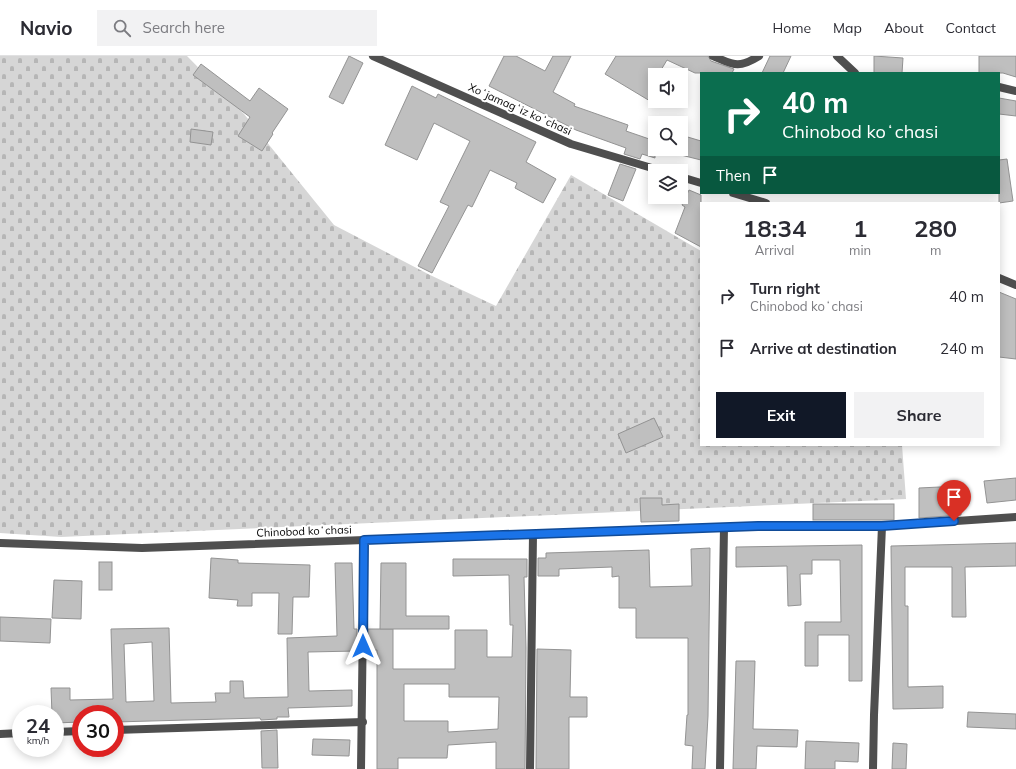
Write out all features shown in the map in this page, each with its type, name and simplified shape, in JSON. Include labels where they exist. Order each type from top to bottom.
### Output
[{"type":"street","name":"Xoʻjamagʻiz koʻchasi","points":[[373,56],[571,144],[648,167]]},
{"type":"street","points":[[713,56],[735,65],[750,62],[759,56]]},
{"type":"street","points":[[837,56],[854,72]]},
{"type":"street","points":[[1000,87],[1016,91]]},
{"type":"street","points":[[688,179],[700,183]]},
{"type":"street","points":[[736,194],[763,202]]},
{"type":"street","points":[[1000,278],[1016,285]]},
{"type":"street","name":"Chinobod koʻchasi","points":[[0,544],[142,548],[724,527],[882,526],[1016,517]]},
{"type":"street","points":[[873,769],[882,526]]},
{"type":"street","points":[[720,769],[724,527]]},
{"type":"street","points":[[530,769],[533,534]]},
{"type":"street","points":[[361,769],[364,540]]},
{"type":"street","points":[[124,730],[362,722]]},
{"type":"street","points":[[0,734],[12,733]]},
{"type":"green space","points":[[0,56],[187,56],[244,114],[334,225],[430,275],[496,306],[571,175],[700,250],[700,446],[902,446],[906,499],[61,537],[0,533]]},
{"type":"building","points":[[349,56],[363,63],[343,104],[329,97]]},
{"type":"building","points":[[504,56],[516,56],[545,71],[553,56],[571,56],[553,92],[575,104],[574,106],[628,125],[626,131],[648,139],[648,156],[642,154],[640,159],[624,154],[626,148],[576,130],[489,86]]},
{"type":"building","points":[[616,56],[708,56],[711,61],[734,69],[732,72],[695,73],[688,70],[688,68],[684,68],[667,60],[662,68],[648,68],[648,100],[605,74]]},
{"type":"building","points":[[770,56],[791,56],[783,72],[762,72]]},
{"type":"building","points":[[874,56],[903,58],[902,72],[874,72]]},
{"type":"building","points":[[979,56],[1016,56],[1016,77],[1000,72],[979,72]]},
{"type":"building","points":[[201,64],[250,101],[259,88],[288,109],[262,151],[238,136],[250,117],[193,75]]},
{"type":"building","points":[[412,86],[436,98],[438,94],[536,142],[526,162],[556,179],[543,203],[515,188],[517,183],[490,170],[472,207],[468,205],[432,273],[418,266],[449,206],[440,202],[470,141],[434,123],[417,160],[385,145]]},
{"type":"building","points":[[1000,98],[1016,101],[1016,116],[1000,114]]},
{"type":"building","points":[[191,129],[213,132],[211,145],[190,142]]},
{"type":"building","points":[[688,137],[700,141],[700,160],[685,156],[688,156]]},
{"type":"building","points":[[1007,159],[1013,201],[999,202],[1000,160]]},
{"type":"building","points":[[620,164],[636,169],[623,201],[608,195]]},
{"type":"building","points":[[689,190],[701,195],[700,246],[675,233],[685,207],[682,205],[688,204]]},
{"type":"building","points":[[1000,292],[1016,299],[1016,359],[1000,357]]},
{"type":"building","points":[[654,418],[663,437],[626,453],[618,434]]},
{"type":"building","points":[[1016,478],[1016,500],[987,503],[984,481]]},
{"type":"building","points":[[960,486],[961,515],[919,518],[919,488]]},
{"type":"building","points":[[640,498],[662,498],[662,505],[679,504],[679,521],[641,522]]},
{"type":"building","points":[[813,504],[894,504],[894,520],[813,520]]},
{"type":"building","points":[[1016,543],[1016,566],[965,567],[966,617],[952,617],[952,567],[905,567],[905,606],[908,606],[908,687],[943,686],[943,708],[893,709],[891,546]]},
{"type":"building","points":[[862,545],[862,681],[849,681],[849,635],[818,635],[818,666],[805,666],[805,622],[841,622],[840,560],[812,560],[812,574],[800,574],[801,605],[788,606],[787,566],[736,567],[736,547]]},
{"type":"building","points":[[710,548],[708,716],[705,769],[692,769],[693,746],[685,745],[688,715],[688,638],[636,638],[636,608],[619,608],[619,576],[612,577],[612,567],[559,569],[559,576],[538,576],[538,558],[546,558],[546,553],[649,550],[650,587],[692,586],[691,549]]},
{"type":"building","points":[[211,558],[238,560],[238,563],[310,565],[309,597],[293,597],[292,634],[278,634],[279,593],[252,593],[252,606],[237,606],[238,600],[209,598]]},
{"type":"building","points":[[453,559],[527,559],[527,577],[524,577],[526,648],[525,769],[496,769],[496,742],[448,745],[447,758],[398,758],[398,769],[377,769],[377,650],[368,651],[368,629],[393,629],[393,669],[455,669],[455,630],[487,630],[487,657],[512,657],[513,625],[510,625],[509,575],[453,576]],"holes":[[[404,684],[449,684],[449,697],[499,697],[498,729],[448,732],[448,721],[404,721]]]},
{"type":"building","points":[[99,562],[112,562],[112,590],[99,590]]},
{"type":"building","points":[[335,563],[352,563],[354,629],[357,629],[357,651],[308,652],[309,691],[352,690],[352,706],[288,708],[289,717],[277,717],[277,719],[261,720],[260,718],[124,722],[124,705],[72,705],[72,722],[64,723],[64,705],[52,705],[51,688],[70,688],[70,700],[113,699],[111,629],[169,628],[171,703],[216,702],[215,693],[230,693],[230,681],[243,681],[244,698],[288,697],[287,638],[337,636]],"holes":[[[152,642],[154,701],[126,702],[124,644]]]},
{"type":"building","points":[[381,563],[406,563],[406,616],[449,616],[449,629],[380,629]]},
{"type":"building","points":[[54,580],[82,581],[81,619],[52,618]]},
{"type":"building","points":[[0,617],[51,619],[50,643],[0,641]]},
{"type":"building","points":[[537,649],[571,650],[570,697],[587,697],[587,717],[569,717],[569,769],[536,769]]},
{"type":"building","points":[[736,661],[755,661],[753,729],[798,730],[797,747],[757,746],[756,769],[733,769]]},
{"type":"building","points":[[968,712],[1016,714],[1016,729],[967,727]]},
{"type":"building","points":[[277,730],[278,768],[262,768],[261,731]]},
{"type":"building","points":[[313,739],[350,740],[349,756],[312,755]]},
{"type":"building","points":[[806,741],[859,743],[858,762],[835,761],[835,769],[805,769]]},
{"type":"building","points":[[893,743],[907,744],[906,769],[892,769]]},
{"type":"route","points":[[363,646],[364,540],[758,526],[882,526],[954,521]]}]
